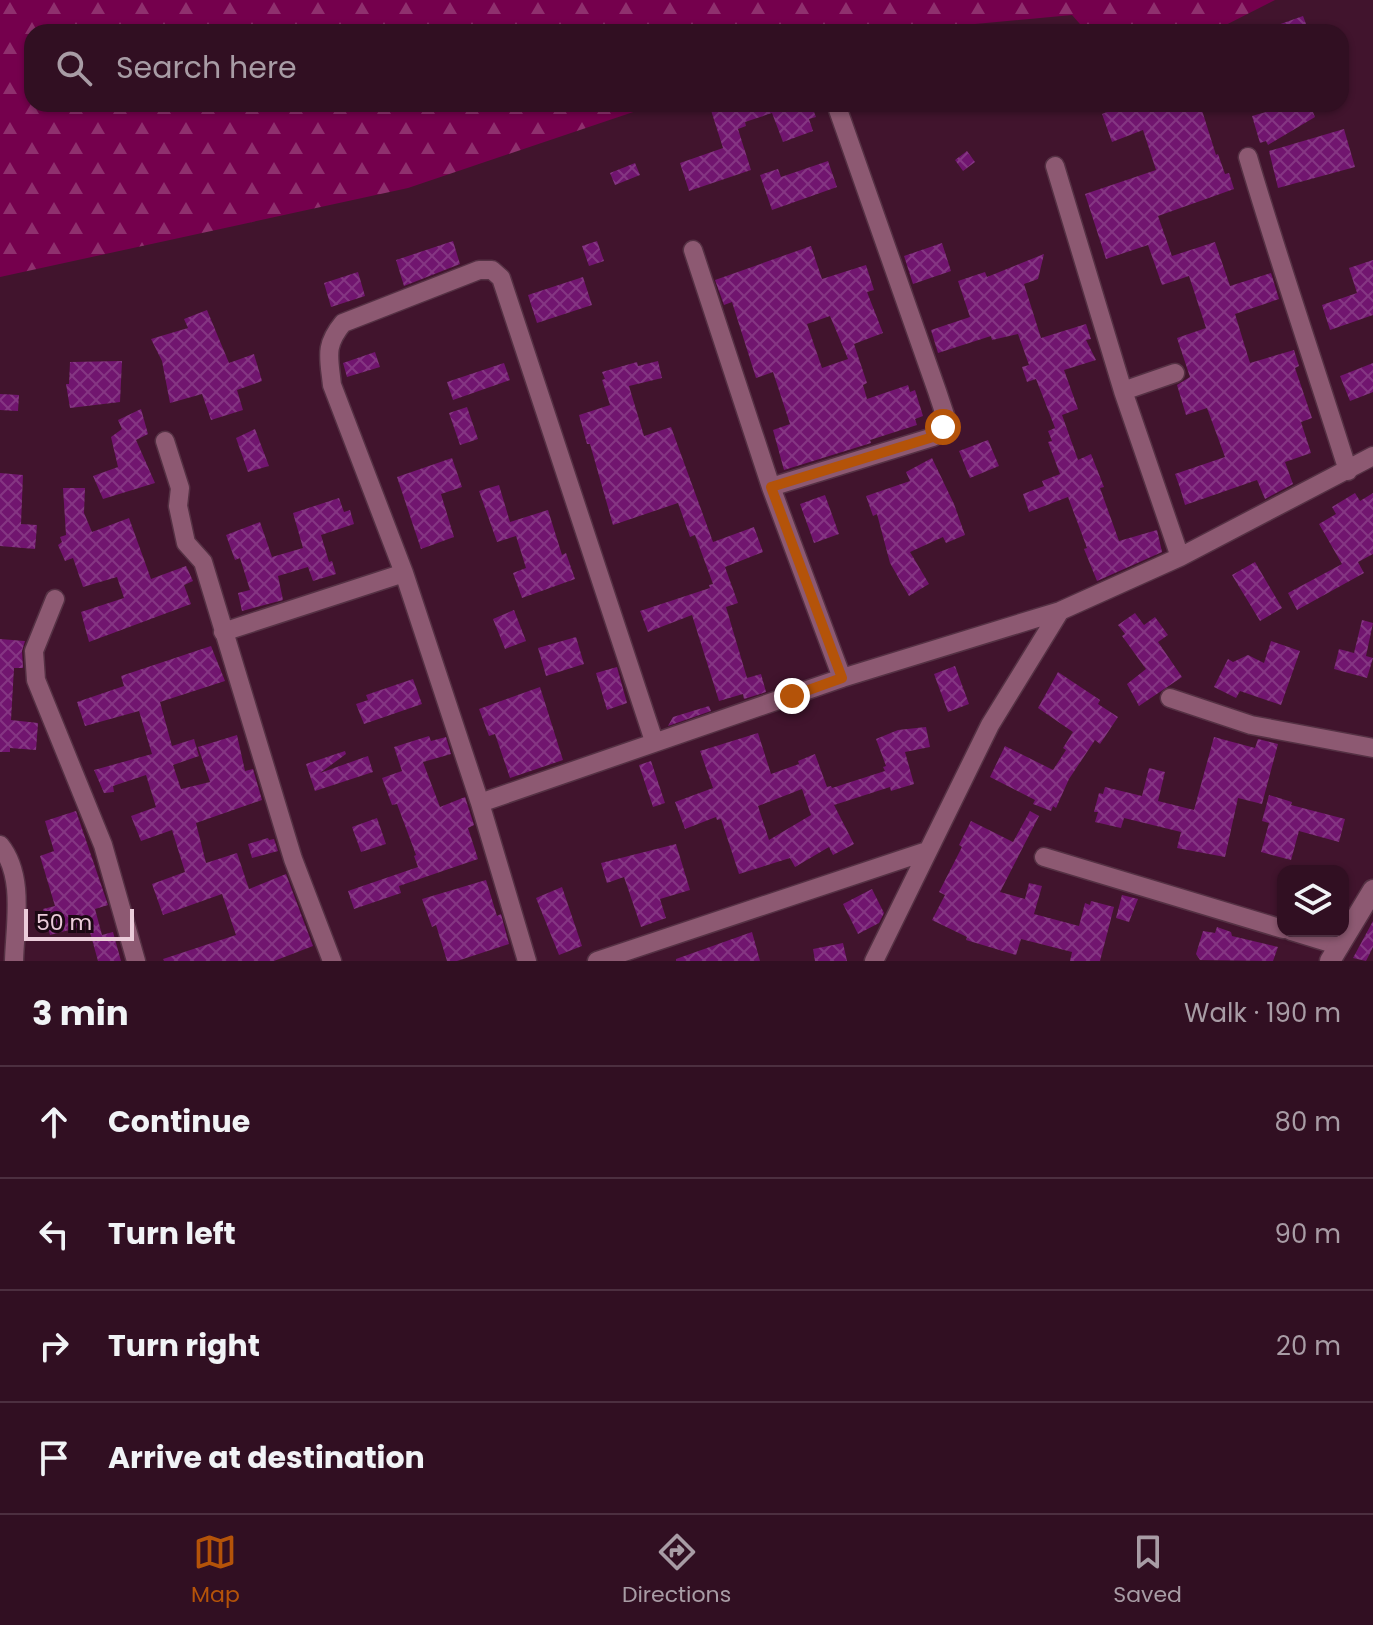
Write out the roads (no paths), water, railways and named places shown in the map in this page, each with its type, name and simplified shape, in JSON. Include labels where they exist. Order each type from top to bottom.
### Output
[{"type":"street","points":[[771,487],[933,437],[943,427],[945,415],[839,112]]},
{"type":"street","points":[[1248,157],[1348,471]]},
{"type":"street","points":[[1055,166],[1123,391],[1180,557]]},
{"type":"street","points":[[693,250],[771,487],[842,678]]},
{"type":"street","points":[[523,960],[480,803],[404,573],[332,385],[331,338],[343,323],[479,270],[492,270],[501,278],[654,741]]},
{"type":"street","points":[[1123,391],[1175,373]]},
{"type":"street","points":[[165,441],[180,488],[178,506],[186,543],[203,562],[293,859],[332,961]]},
{"type":"street","points":[[480,803],[842,678],[1060,611],[1180,557],[1373,456]]},
{"type":"street","points":[[223,632],[404,573]]},
{"type":"street","points":[[55,599],[34,651],[36,680],[103,845],[136,961]]},
{"type":"street","points":[[874,961],[990,725],[1060,611]]},
{"type":"street","points":[[1170,698],[1251,725],[1373,748]]},
{"type":"street","points":[[0,845],[11,861],[16,881],[14,961]]},
{"type":"street","points":[[597,961],[927,851]]},
{"type":"street","points":[[1044,857],[1277,927]]},
{"type":"street","points":[[1303,937],[1335,953],[1373,890]]}]
